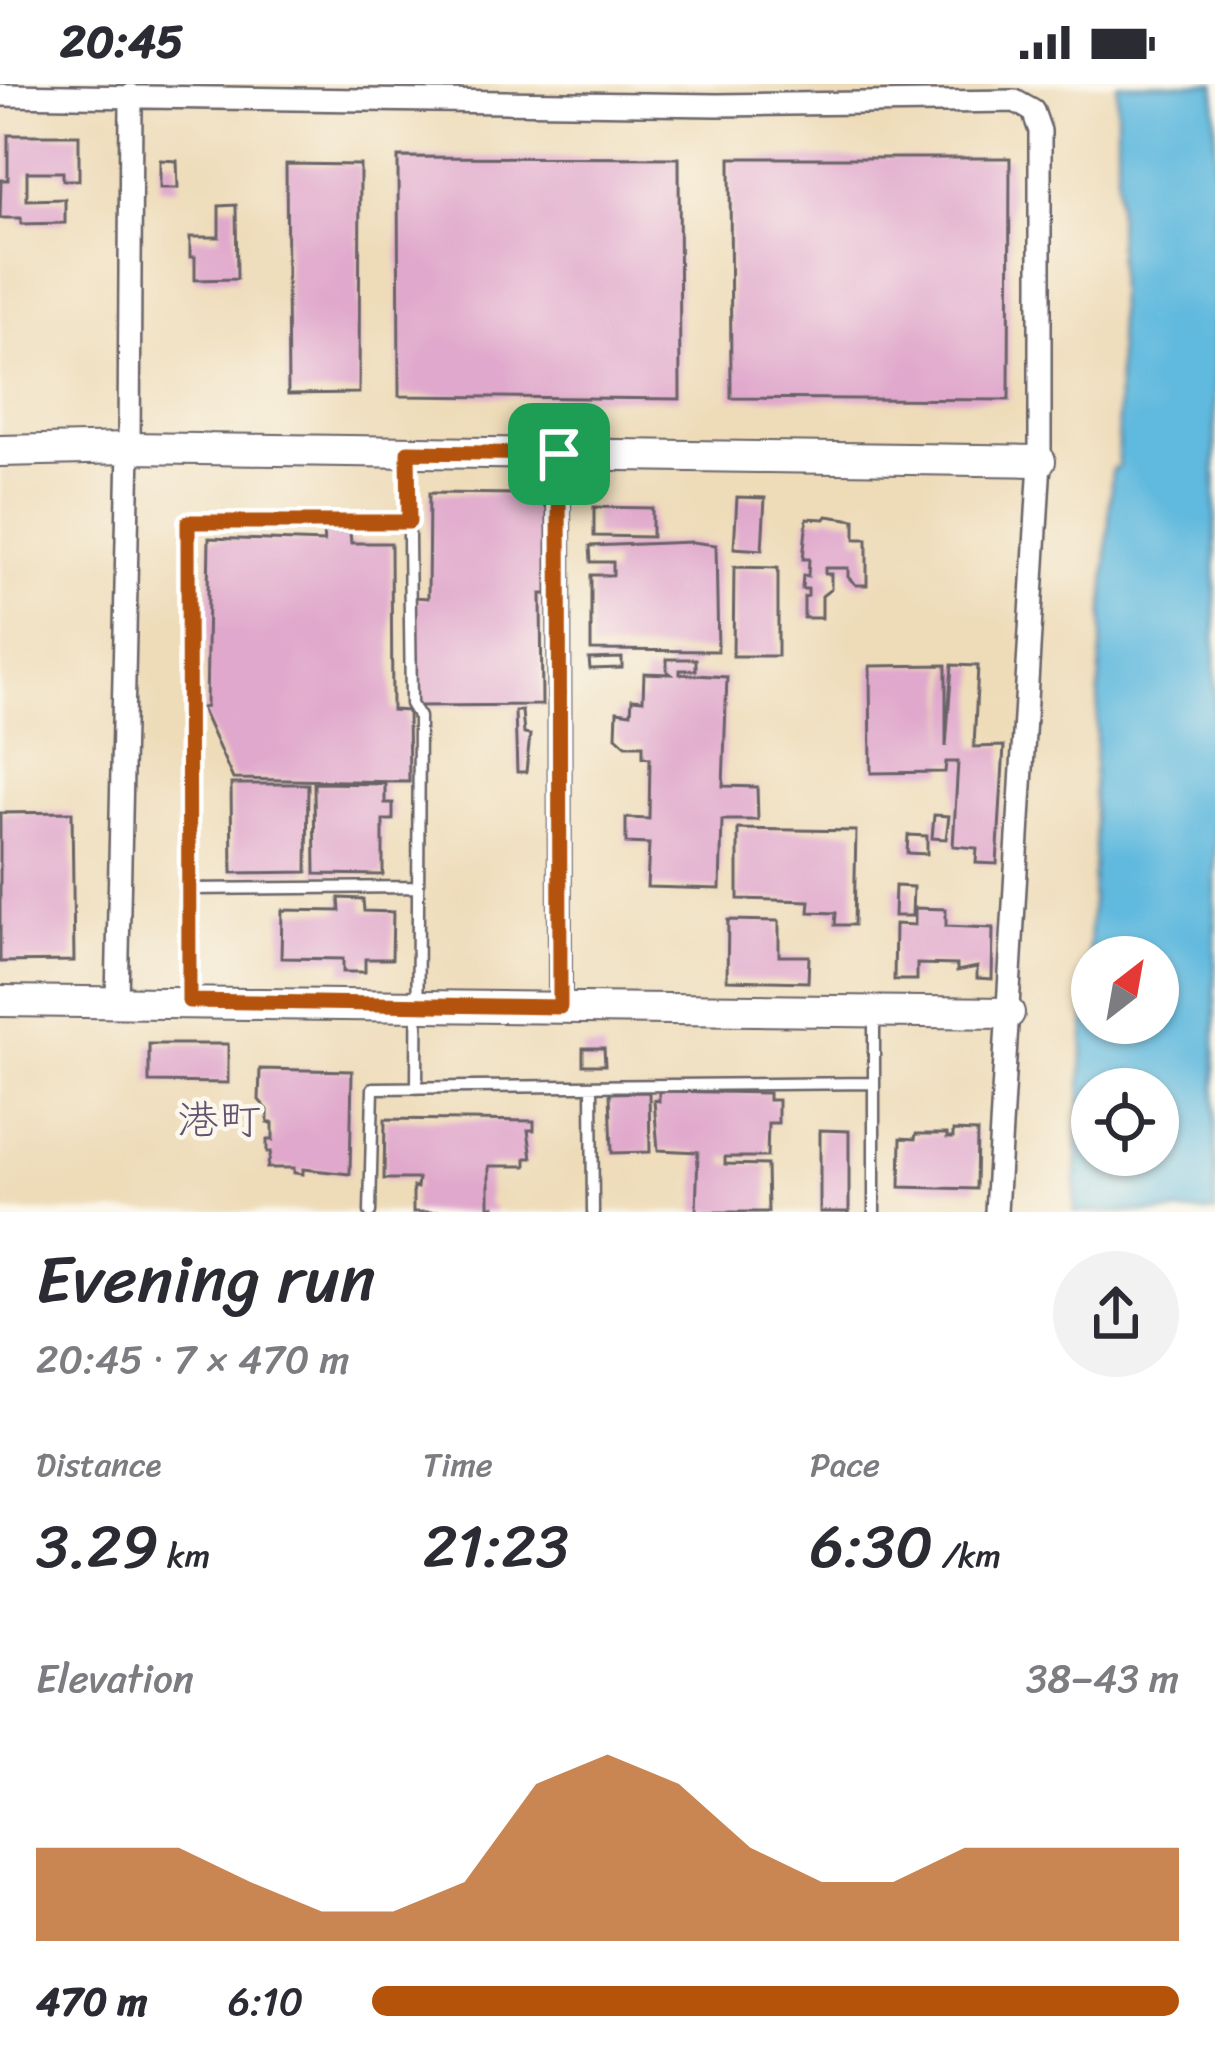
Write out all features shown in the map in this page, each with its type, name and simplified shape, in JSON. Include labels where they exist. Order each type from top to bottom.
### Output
[{"type":"street","points":[[0,95],[717,105],[1015,101],[1033,112],[1040,131],[1040,460],[996,1212]]},
{"type":"street","points":[[117,1000],[131,95]]},
{"type":"street","points":[[0,451],[129,448],[1040,460]]},
{"type":"street","points":[[559,454],[560,1007]]},
{"type":"street","points":[[0,1001],[1009,1013]]},
{"type":"lane","points":[[408,452],[411,704],[419,717],[417,1088]]},
{"type":"lane","points":[[189,1001],[188,522],[409,522]]},
{"type":"lane","points":[[189,889],[417,886]]},
{"type":"lane","points":[[874,1011],[874,1212]]},
{"type":"lane","points":[[370,1212],[373,1088],[874,1083]]},
{"type":"lane","points":[[592,1086],[593,1212]]},
{"type":"water","points":[[1117,84],[1215,84],[1215,1212],[1074,1212],[1076,1176],[1179,1176],[1179,1068],[1082,1068],[1084,1044],[1179,1044],[1179,936],[1090,936],[1093,790],[1112,469],[1118,468]]},
{"type":"building","points":[[8,135],[79,135],[79,180],[63,180],[63,172],[27,172],[27,200],[65,199],[65,223],[21,224],[21,218],[0,218],[1,180],[8,180]]},
{"type":"building","points":[[398,157],[679,158],[680,399],[399,396]]},
{"type":"building","points":[[730,158],[1010,158],[1009,400],[731,398]]},
{"type":"building","points":[[160,160],[177,161],[178,188],[160,188]]},
{"type":"building","points":[[286,164],[360,165],[359,393],[288,394]]},
{"type":"building","points":[[236,205],[237,279],[195,280],[190,237],[219,237],[219,206]]},
{"type":"building","points":[[429,493],[531,494],[547,508],[547,594],[541,594],[542,705],[414,706],[415,597],[428,598]]},
{"type":"building","points":[[737,497],[765,498],[762,550],[734,548]]},
{"type":"building","points":[[594,507],[652,508],[652,537],[594,536]]},
{"type":"building","points":[[807,518],[855,520],[855,539],[867,539],[867,585],[856,585],[848,577],[848,568],[825,568],[825,574],[831,574],[831,589],[822,596],[822,618],[804,618]]},
{"type":"building","points":[[323,532],[350,532],[351,543],[391,543],[392,710],[408,711],[409,782],[233,779],[201,708],[206,707],[209,538],[324,542]]},
{"type":"building","points":[[716,545],[718,651],[591,650],[591,575],[613,575],[613,562],[591,562],[590,546]]},
{"type":"building","points":[[734,567],[778,568],[778,656],[733,656]]},
{"type":"building","points":[[622,658],[622,668],[590,669],[589,659]]},
{"type":"building","points":[[667,659],[696,659],[696,670],[680,670],[680,674],[727,677],[723,786],[757,787],[758,820],[722,820],[720,889],[647,887],[649,844],[626,843],[626,818],[649,819],[650,758],[643,757],[643,745],[626,745],[616,736],[617,711],[631,713],[632,699],[643,700],[644,673],[671,674]]},
{"type":"building","points":[[946,665],[946,747],[952,665],[978,666],[974,747],[1004,746],[997,864],[976,863],[977,848],[953,846],[958,762],[946,762],[945,772],[871,773],[870,666]]},
{"type":"building","points":[[515,711],[522,711],[524,734],[530,735],[526,772],[517,772]]},
{"type":"building","points":[[314,783],[385,784],[385,803],[393,803],[393,820],[383,820],[383,875],[315,874]]},
{"type":"building","points":[[231,784],[308,784],[307,872],[232,873]]},
{"type":"building","points":[[72,812],[74,961],[0,962],[0,813]]},
{"type":"building","points":[[934,815],[949,816],[946,839],[932,838]]},
{"type":"building","points":[[738,829],[856,831],[854,925],[835,925],[836,913],[809,912],[810,901],[738,899]]},
{"type":"building","points":[[908,835],[927,836],[927,854],[907,853]]},
{"type":"building","points":[[895,886],[913,887],[912,916],[894,916]]},
{"type":"building","points":[[339,898],[363,899],[364,911],[393,912],[392,959],[365,959],[365,972],[343,972],[343,959],[281,958],[282,910],[340,911]]},
{"type":"building","points":[[915,908],[946,909],[946,926],[993,928],[992,979],[977,978],[977,967],[957,971],[957,965],[917,964],[917,980],[894,980],[895,924],[915,925]]},
{"type":"building","points":[[728,920],[779,921],[779,956],[809,956],[808,982],[727,980]]},
{"type":"building","points":[[149,1044],[228,1044],[228,1083],[149,1082]]},
{"type":"building","points":[[583,1048],[604,1048],[605,1065],[583,1065]]},
{"type":"building","points":[[260,1069],[352,1071],[350,1174],[267,1168],[271,1152],[267,1152],[267,1140],[273,1140],[273,1123],[268,1123],[268,1110],[259,1100]]},
{"type":"building","points":[[659,1091],[769,1093],[769,1100],[778,1100],[778,1123],[768,1123],[767,1157],[725,1157],[725,1164],[767,1165],[768,1212],[696,1212],[698,1152],[658,1150],[654,1100],[659,1101]]},
{"type":"building","points":[[649,1092],[650,1152],[612,1153],[610,1093]]},
{"type":"building","points":[[385,1119],[534,1121],[534,1130],[528,1130],[532,1158],[526,1158],[526,1166],[489,1166],[489,1206],[494,1206],[494,1212],[413,1212],[413,1187],[417,1188],[418,1179],[384,1179]]},
{"type":"building","points":[[820,1130],[849,1131],[849,1212],[820,1212]]},
{"type":"building","points":[[953,1131],[977,1132],[976,1189],[900,1187],[901,1138],[947,1134],[953,1138]]},
{"type":"district","name":"港町","points":[[219,1120]]},
{"type":"route","points":[[408,452],[559,454],[560,1007],[189,1001],[188,522],[409,522],[408,452]]}]
